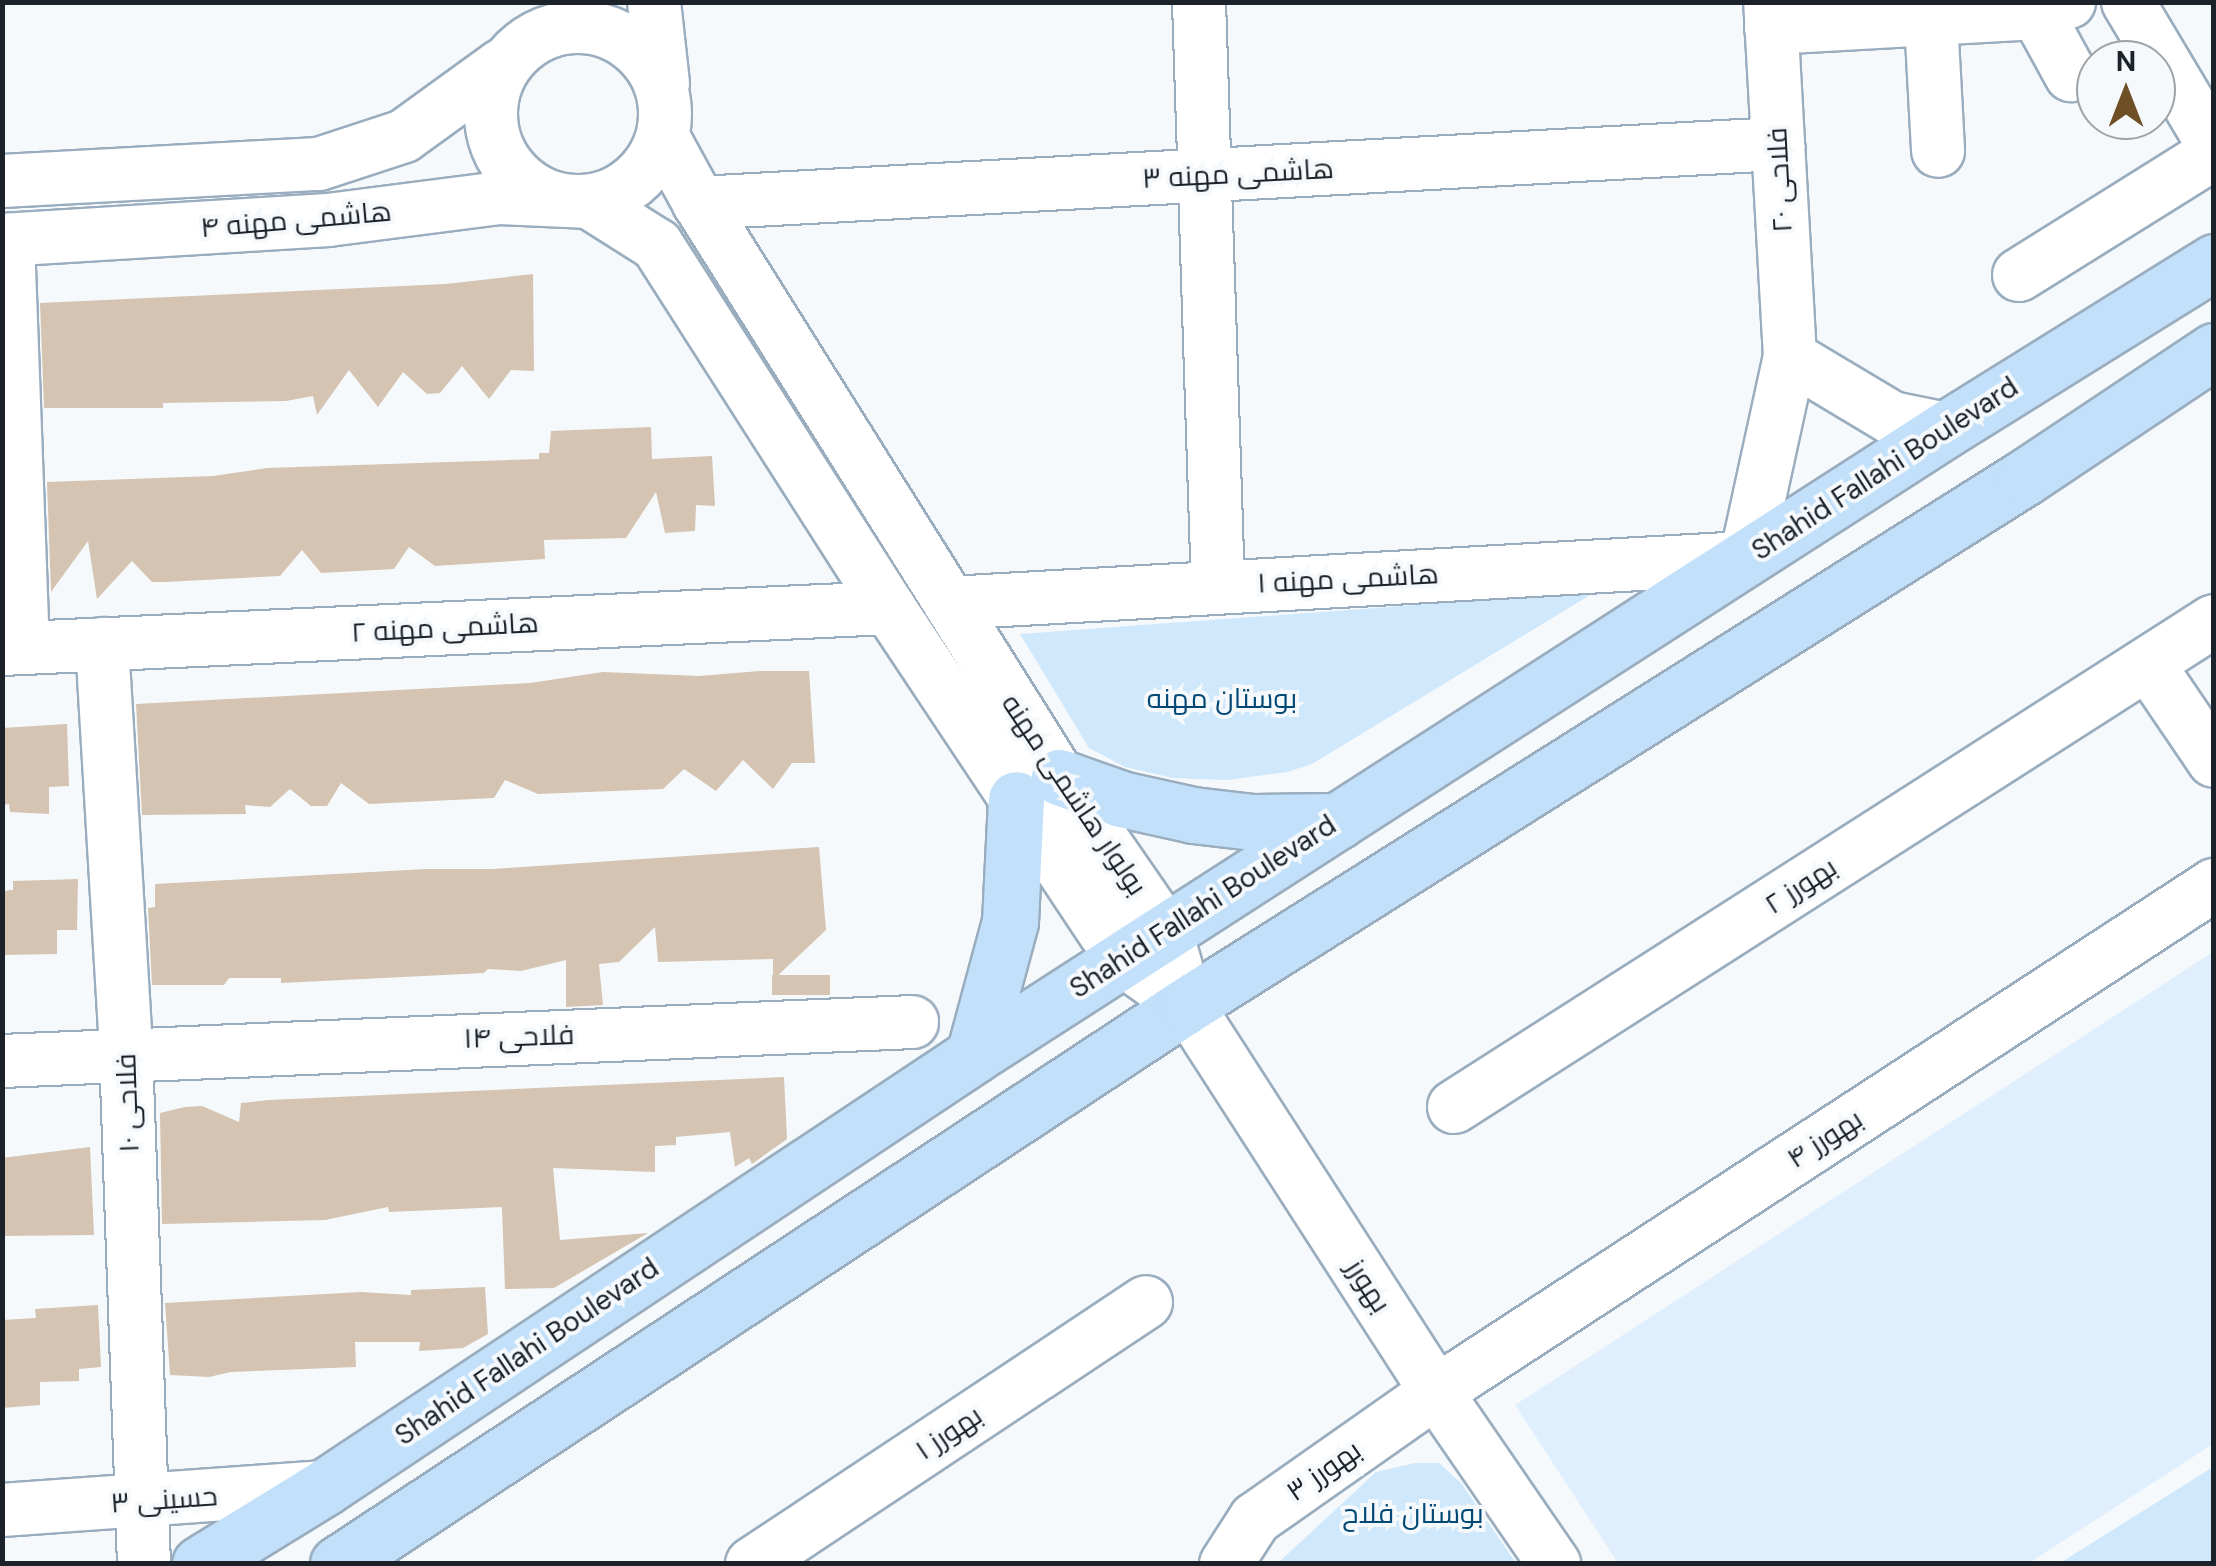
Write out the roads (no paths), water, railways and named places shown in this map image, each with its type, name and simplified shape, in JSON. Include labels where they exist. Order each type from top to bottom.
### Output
[{"type":"main road","name":"Shahid Fallahi Boulevard","points":[[200,1564],[974,1055],[1946,429],[2214,262]]},
{"type":"main road","points":[[338,1564],[1187,1006],[2025,477],[2214,352]]},
{"type":"main road","points":[[974,1055],[1010,922],[1038,788],[1253,822],[1338,820]]},
{"type":"street","name":"بولوار هاشمی مهنه","points":[[654,2],[664,115],[698,203],[950,603],[1038,788]]},
{"type":"street","points":[[1199,2],[1201,176],[1218,586]]},
{"type":"street","points":[[2020,275],[2214,149],[2128,2]]},
{"type":"street","points":[[1770,15],[1930,20],[2053,8],[2071,74]]},
{"type":"street","name":"فلاحی ۲۰","points":[[1746,558],[1790,357],[1770,15]]},
{"type":"street","points":[[1930,20],[1938,151]]},
{"type":"street","points":[[590,25],[637,47],[664,115],[635,182],[589,202],[539,194],[502,161],[488,113],[536,34],[590,25]]},
{"type":"street","name":"هاشمی مهنه ۴","points":[[2,181],[318,164],[404,136],[536,34]]},
{"type":"street","name":"هاشمی مهنه ۳","points":[[698,203],[1778,144]]},
{"type":"street","name":"هاشمی مهنه ۴","points":[[5,240],[328,220],[500,198],[589,202]]},
{"type":"street","name":"بولوار هاشمی مهنه","points":[[589,202],[657,245],[888,608],[1038,788],[1187,1006]]},
{"type":"street","points":[[5,240],[13,649]]},
{"type":"street","points":[[1790,357],[1892,418],[1946,429]]},
{"type":"street","name":"هاشمی مهنه ۱","points":[[950,603],[1746,558]]},
{"type":"street","name":"هاشمی مهنه ۲","points":[[13,649],[888,608]]},
{"type":"street","name":"بهورز ۲","points":[[1454,1107],[2214,622]]},
{"type":"street","name":"فلاحی ۱۰","points":[[102,644],[126,1052],[144,1564]]},
{"type":"street","points":[[2148,664],[2214,761]]},
{"type":"street","name":"بهورز ۴","points":[[1436,1392],[2214,885]]},
{"type":"street","name":"بهورز","points":[[1187,1006],[1436,1392],[1554,1564]]},
{"type":"street","name":"فلاحی ۱۴","points":[[2,1061],[126,1052],[912,1022]]},
{"type":"street","name":"بهورز ۱","points":[[752,1564],[1146,1302]]},
{"type":"street","name":"بهورز ۳","points":[[1226,1564],[1255,1519],[1436,1392]]},
{"type":"street","name":"حسینی ۳","points":[[2,1510],[139,1504],[324,1486]]},
{"type":"park label","name":"بوستان مهنه","points":[[1222,699]]},
{"type":"park label","name":"بوستان فلاح","points":[[1413,1514]]}]
